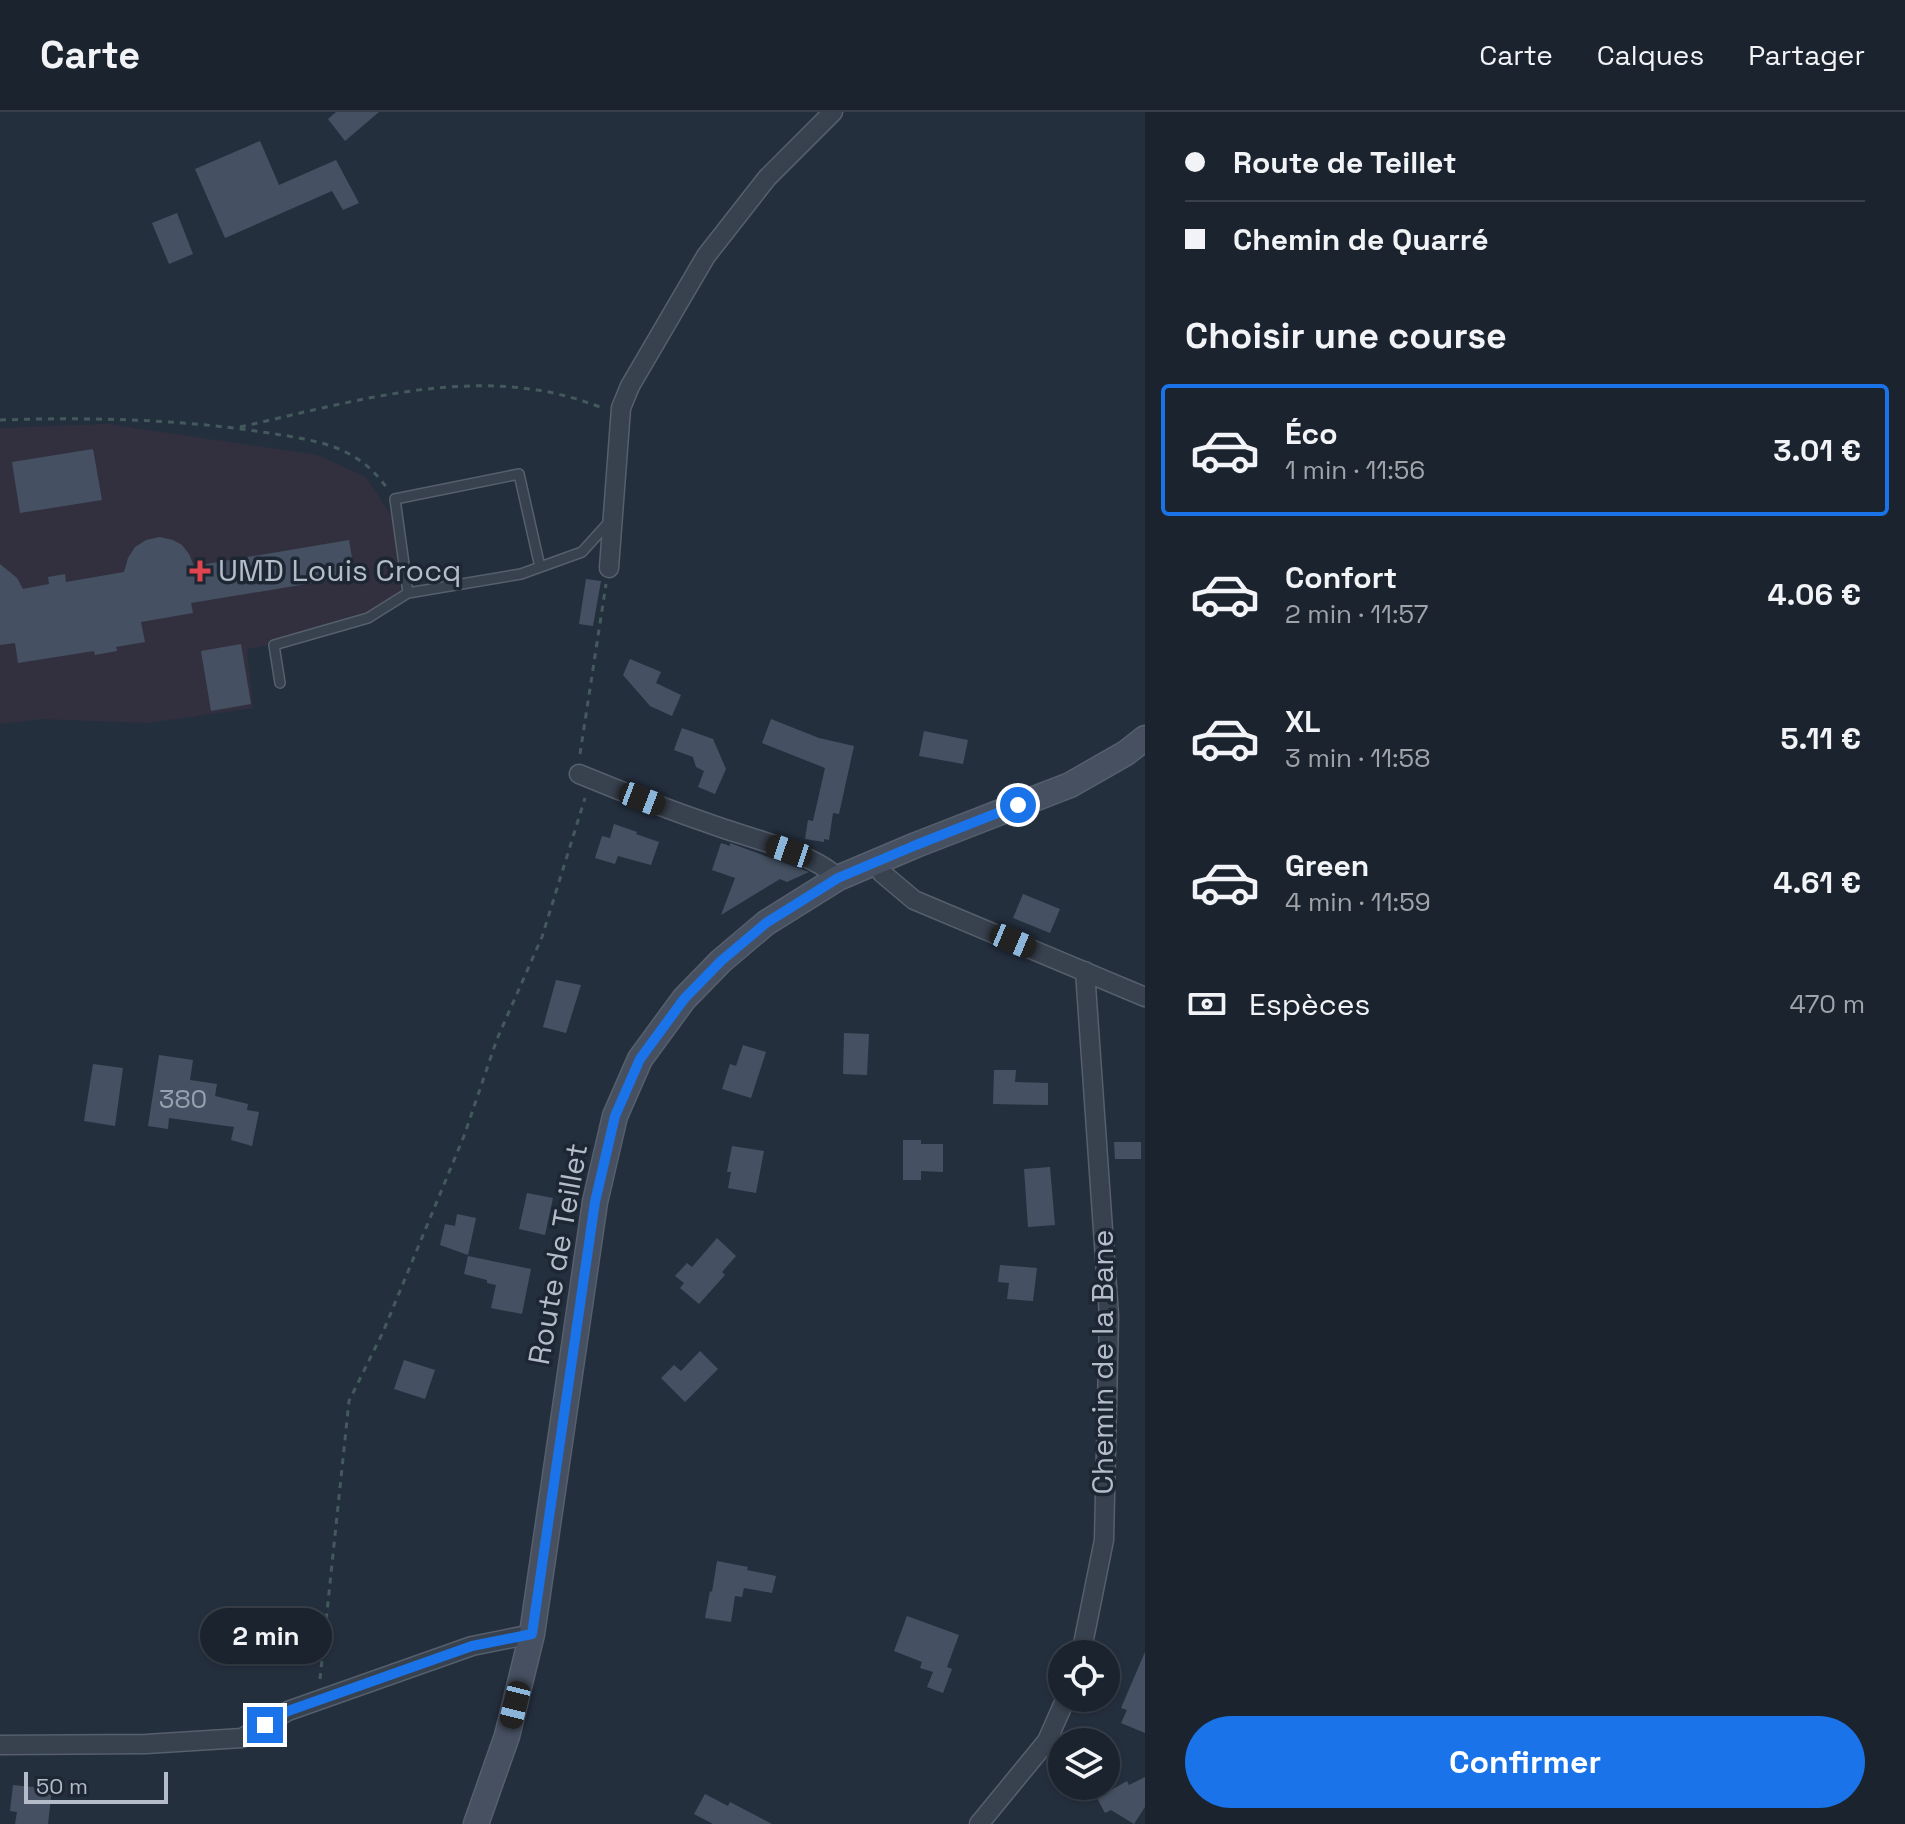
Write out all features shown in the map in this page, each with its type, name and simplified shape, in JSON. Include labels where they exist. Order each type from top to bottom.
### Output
[{"type":"main road","name":"Route de Teillet","points":[[476,1824],[507,1736],[532,1634],[595,1202],[615,1116],[640,1059],[684,999],[721,961],[766,923],[838,878],[1070,785],[1126,753],[1145,738]]},
{"type":"street","points":[[609,568],[621,408],[630,386],[706,256],[767,178],[833,112]]},
{"type":"street","points":[[585,776],[789,851],[828,868],[838,878]]},
{"type":"street","points":[[875,862],[882,873],[914,900],[1145,997]]},
{"type":"street","name":"Chemin de la Bane","points":[[1084,1640],[1104,1540],[1109,1316],[1085,971]]},
{"type":"street","points":[[0,1745],[146,1744],[242,1738],[288,1711],[472,1646],[532,1634]]},
{"type":"street","points":[[979,1824],[1047,1741],[1060,1712]]},
{"type":"lane","points":[[408,593],[395,499],[519,474],[540,567]]},
{"type":"lane","points":[[280,683],[274,645],[368,618],[408,593],[521,574],[582,552],[612,519]]},
{"type":"path","points":[[237,428],[387,395],[437,386],[467,385],[536,388],[582,400],[620,417]]},
{"type":"path","points":[[0,420],[105,418],[192,423],[298,438],[338,449],[356,458],[385,484],[395,499]]},
{"type":"path","points":[[318,1701],[349,1401],[395,1304],[464,1136],[497,1039],[542,937],[585,776],[581,738],[609,568]]},
{"type":"shaded area","name":"UMD Louis Crocq","points":[[107,424],[318,455],[366,477],[392,517],[398,546],[401,595],[383,615],[346,631],[247,649],[253,708],[148,723],[42,719],[0,724],[0,428]]},
{"type":"building","points":[[336,112],[379,112],[345,141],[328,119]]},
{"type":"building","points":[[260,141],[279,185],[336,160],[359,203],[343,210],[332,191],[225,238],[195,169]]},
{"type":"building","points":[[177,213],[193,254],[169,264],[152,223]]},
{"type":"building","points":[[93,449],[102,500],[20,513],[12,462]]},
{"type":"building","points":[[160,537],[182,545],[194,566],[349,540],[355,576],[191,603],[193,613],[141,622],[145,642],[116,647],[117,651],[95,655],[94,651],[18,663],[15,643],[0,645],[0,564],[17,578],[23,589],[49,584],[48,577],[65,574],[66,582],[124,572],[135,547],[146,540]]},
{"type":"building","points":[[586,579],[601,581],[593,626],[579,624]]},
{"type":"building","points":[[241,644],[251,704],[211,711],[201,651]]},
{"type":"building","points":[[630,659],[661,672],[656,683],[681,695],[672,716],[650,706],[623,675]]},
{"type":"building","points":[[771,719],[819,738],[854,746],[839,814],[833,813],[829,840],[805,839],[808,820],[813,821],[825,768],[762,743]]},
{"type":"building","points":[[682,728],[713,739],[726,769],[715,794],[698,787],[704,771],[696,767],[693,757],[674,750]]},
{"type":"building","points":[[924,731],[968,740],[963,764],[919,756]]},
{"type":"building","points":[[614,824],[659,842],[651,865],[618,856],[615,864],[595,858],[602,836],[610,838]]},
{"type":"building","points":[[721,843],[730,846],[730,843],[809,872],[787,882],[780,879],[721,915],[735,878],[712,870]]},
{"type":"building","points":[[1023,894],[1060,909],[1050,933],[1013,918]]},
{"type":"building","points":[[556,980],[581,985],[566,1033],[543,1027]]},
{"type":"building","points":[[844,1033],[869,1034],[867,1075],[843,1074]]},
{"type":"building","points":[[743,1045],[766,1052],[751,1098],[722,1089],[730,1064],[736,1066]]},
{"type":"building","points":[[159,1055],[193,1060],[190,1080],[217,1084],[215,1096],[248,1104],[247,1110],[259,1112],[252,1146],[231,1140],[234,1127],[169,1118],[168,1129],[148,1126]]},
{"type":"building","points":[[93,1064],[123,1068],[115,1126],[84,1121]]},
{"type":"building","points":[[994,1070],[1016,1070],[1015,1082],[1048,1083],[1048,1105],[993,1104]]},
{"type":"building","points":[[903,1140],[943,1144],[943,1172],[921,1171],[921,1180],[903,1180]]},
{"type":"building","points":[[1114,1142],[1141,1142],[1141,1159],[1115,1159]]},
{"type":"building","points":[[732,1146],[764,1151],[756,1193],[728,1188],[731,1172],[727,1172]]},
{"type":"building","points":[[1050,1167],[1055,1225],[1028,1227],[1024,1169]]},
{"type":"building","points":[[527,1193],[553,1198],[545,1235],[519,1229]]},
{"type":"building","points":[[457,1214],[476,1218],[468,1255],[440,1245],[445,1224],[455,1226]]},
{"type":"building","points":[[717,1238],[736,1256],[722,1272],[725,1275],[699,1304],[680,1288],[684,1283],[675,1276],[687,1263],[692,1267]]},
{"type":"building","points":[[468,1256],[531,1269],[522,1314],[491,1308],[496,1285],[464,1274]]},
{"type":"building","points":[[1000,1265],[1037,1268],[1033,1301],[1007,1299],[1009,1283],[998,1282]]},
{"type":"building","points":[[700,1351],[718,1369],[685,1402],[661,1378],[674,1365],[681,1371]]},
{"type":"building","points":[[404,1360],[435,1370],[425,1399],[394,1389]]},
{"type":"building","points":[[717,1561],[776,1576],[772,1593],[744,1588],[742,1597],[735,1596],[731,1622],[705,1618]]},
{"type":"building","points":[[907,1616],[959,1635],[947,1667],[952,1669],[943,1693],[927,1687],[933,1672],[920,1668],[922,1662],[894,1651]]},
{"type":"building","points":[[1145,1652],[1145,1733],[1121,1723],[1127,1710],[1121,1708]]},
{"type":"building","points":[[1145,1777],[1145,1807],[1134,1824],[1111,1810],[1105,1813],[1098,1800],[1120,1800],[1120,1785],[1127,1781],[1129,1785]]},
{"type":"building","points":[[13,1785],[52,1789],[48,1824],[15,1824],[17,1812],[10,1811]]},
{"type":"building","points":[[705,1794],[728,1806],[730,1802],[772,1824],[713,1824],[694,1814]]},
{"type":"place","name":"UMD Louis Crocq","points":[[200,571]]},
{"type":"route","points":[[265,1725],[288,1711],[472,1646],[532,1634],[595,1202],[615,1116],[640,1059],[684,999],[721,961],[766,923],[838,878],[1018,805]]}]
